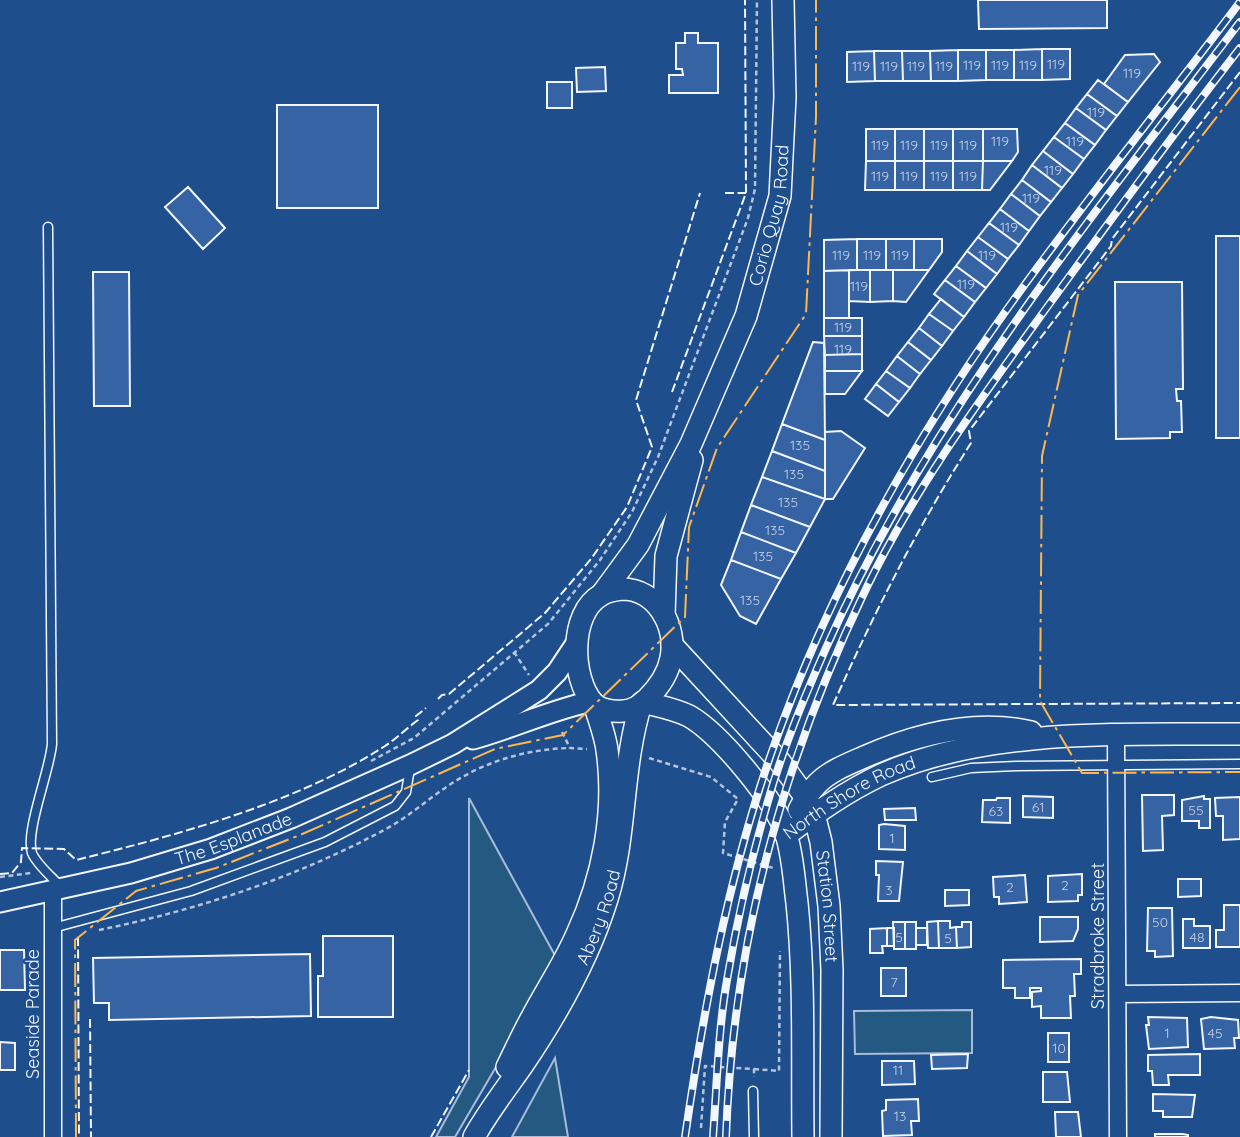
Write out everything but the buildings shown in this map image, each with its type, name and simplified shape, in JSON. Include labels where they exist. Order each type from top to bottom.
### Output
[{"type":"main road","name":"Corio Quay Road","points":[[601,594],[638,545],[703,420],[746,316],[779,195],[785,97],[783,0]]},
{"type":"main road","name":"Corio Quay Road","points":[[664,615],[666,556],[703,420]]},
{"type":"main road","points":[[622,589],[640,592],[655,602],[664,615],[672,645],[668,670],[659,686],[642,703],[629,711],[606,709],[593,703],[579,669],[577,642],[585,612],[601,594],[622,589]]},
{"type":"main road","name":"Station Street","points":[[672,645],[780,762],[810,806],[824,862],[831,944],[831,1137]]},
{"type":"main road","name":"Abery Road","points":[[474,1137],[492,1105],[530,1020],[578,933],[595,890],[608,817],[609,779],[606,742],[593,703]]},
{"type":"main road","name":"Station Street","points":[[642,703],[688,716],[707,730],[768,800],[786,835],[793,866],[801,940],[803,1137]]},
{"type":"main road","name":"Abery Road","points":[[492,1105],[543,1032],[575,974],[600,920],[616,862],[631,741],[642,703]]},
{"type":"main road","name":"North Shore Road","points":[[786,835],[810,806],[819,782],[829,775],[884,748],[950,730],[983,727],[1027,731],[1051,737],[1240,734]]},
{"type":"street","name":"The Esplanade","points":[[0,902],[131,873],[211,849],[291,818],[410,765],[453,744],[540,690],[557,673],[577,642]]},
{"type":"street","name":"The Esplanade","points":[[453,744],[507,729],[565,707],[593,703]]},
{"type":"street","name":"Stradbroke Street","points":[[1116,735],[1118,1137]]},
{"type":"street","name":"Seaside Parade","points":[[53,1137],[52,929],[58,891]]},
{"type":"street","points":[[1118,994],[1240,993]]},
{"type":"lane","points":[[48,228],[52,744],[51,759],[34,820],[31,848],[36,860],[46,870],[58,891]]},
{"type":"lane","name":"North Shore Road","points":[[932,777],[971,768],[1240,764]]},
{"type":"lane","points":[[52,929],[191,891],[335,837],[399,803],[406,792],[410,765]]},
{"type":"lane","points":[[753,1091],[754,1137]]},
{"type":"path","points":[[365,764],[414,738],[548,624],[600,560],[632,512],[658,457],[744,230],[755,189],[757,0]]},
{"type":"path","points":[[514,652],[535,683]]},
{"type":"path","points":[[562,732],[570,748],[590,750]]},
{"type":"path","points":[[642,756],[711,777],[725,788],[738,799],[725,822],[723,853],[778,869]]},
{"type":"path","points":[[0,877],[46,870]]},
{"type":"path","points":[[701,1128],[705,1066],[779,1071],[780,944]]},
{"type":"path","points":[[753,1091],[754,1069]]},
{"type":"shaded area","points":[[469,798],[558,961],[455,1137],[436,1137],[469,1077]]},
{"type":"shaded area","points":[[972,1010],[972,1053],[855,1054],[854,1011]]},
{"type":"shaded area","points":[[555,1058],[568,1137],[512,1137]]},
{"type":"railway","points":[[685,1137],[709,991],[742,848],[793,694],[845,578],[906,465],[974,357],[1066,228],[1240,2]]},
{"type":"railway","points":[[713,1137],[724,999],[745,890],[780,762],[826,648],[867,563],[913,480],[962,401],[1069,247],[1240,22]]},
{"type":"railway","points":[[726,1137],[739,994],[767,857],[809,723],[865,591],[904,518],[972,412],[1117,211],[1240,48]]},
{"type":"fence","points":[[672,392],[746,193],[745,0]]},
{"type":"fence","points":[[1240,72],[969,431],[971,443],[897,571],[833,705],[1240,703]]},
{"type":"fence","points":[[438,699],[449,694],[545,613],[591,559],[627,507],[652,447],[636,400],[700,193]]},
{"type":"fence","points":[[725,193],[746,193]]},
{"type":"fence","points":[[0,874],[12,873],[21,862],[22,848],[64,849],[76,860],[155,840],[275,801],[351,766],[385,746],[418,720],[416,716],[426,708]]},
{"type":"fence","points":[[78,937],[79,1137]]},
{"type":"fence","points":[[90,1019],[91,1137]]},
{"type":"fence","points":[[431,1137],[469,1070]]},
{"type":"power","points":[[76,1137],[75,940],[136,891],[216,868],[300,835],[495,749],[563,735],[685,617],[689,527],[717,448],[806,314],[816,117],[816,0]]},
{"type":"power","points":[[1240,87],[1078,295],[1042,456],[1040,701],[1082,773],[1240,772]]}]
